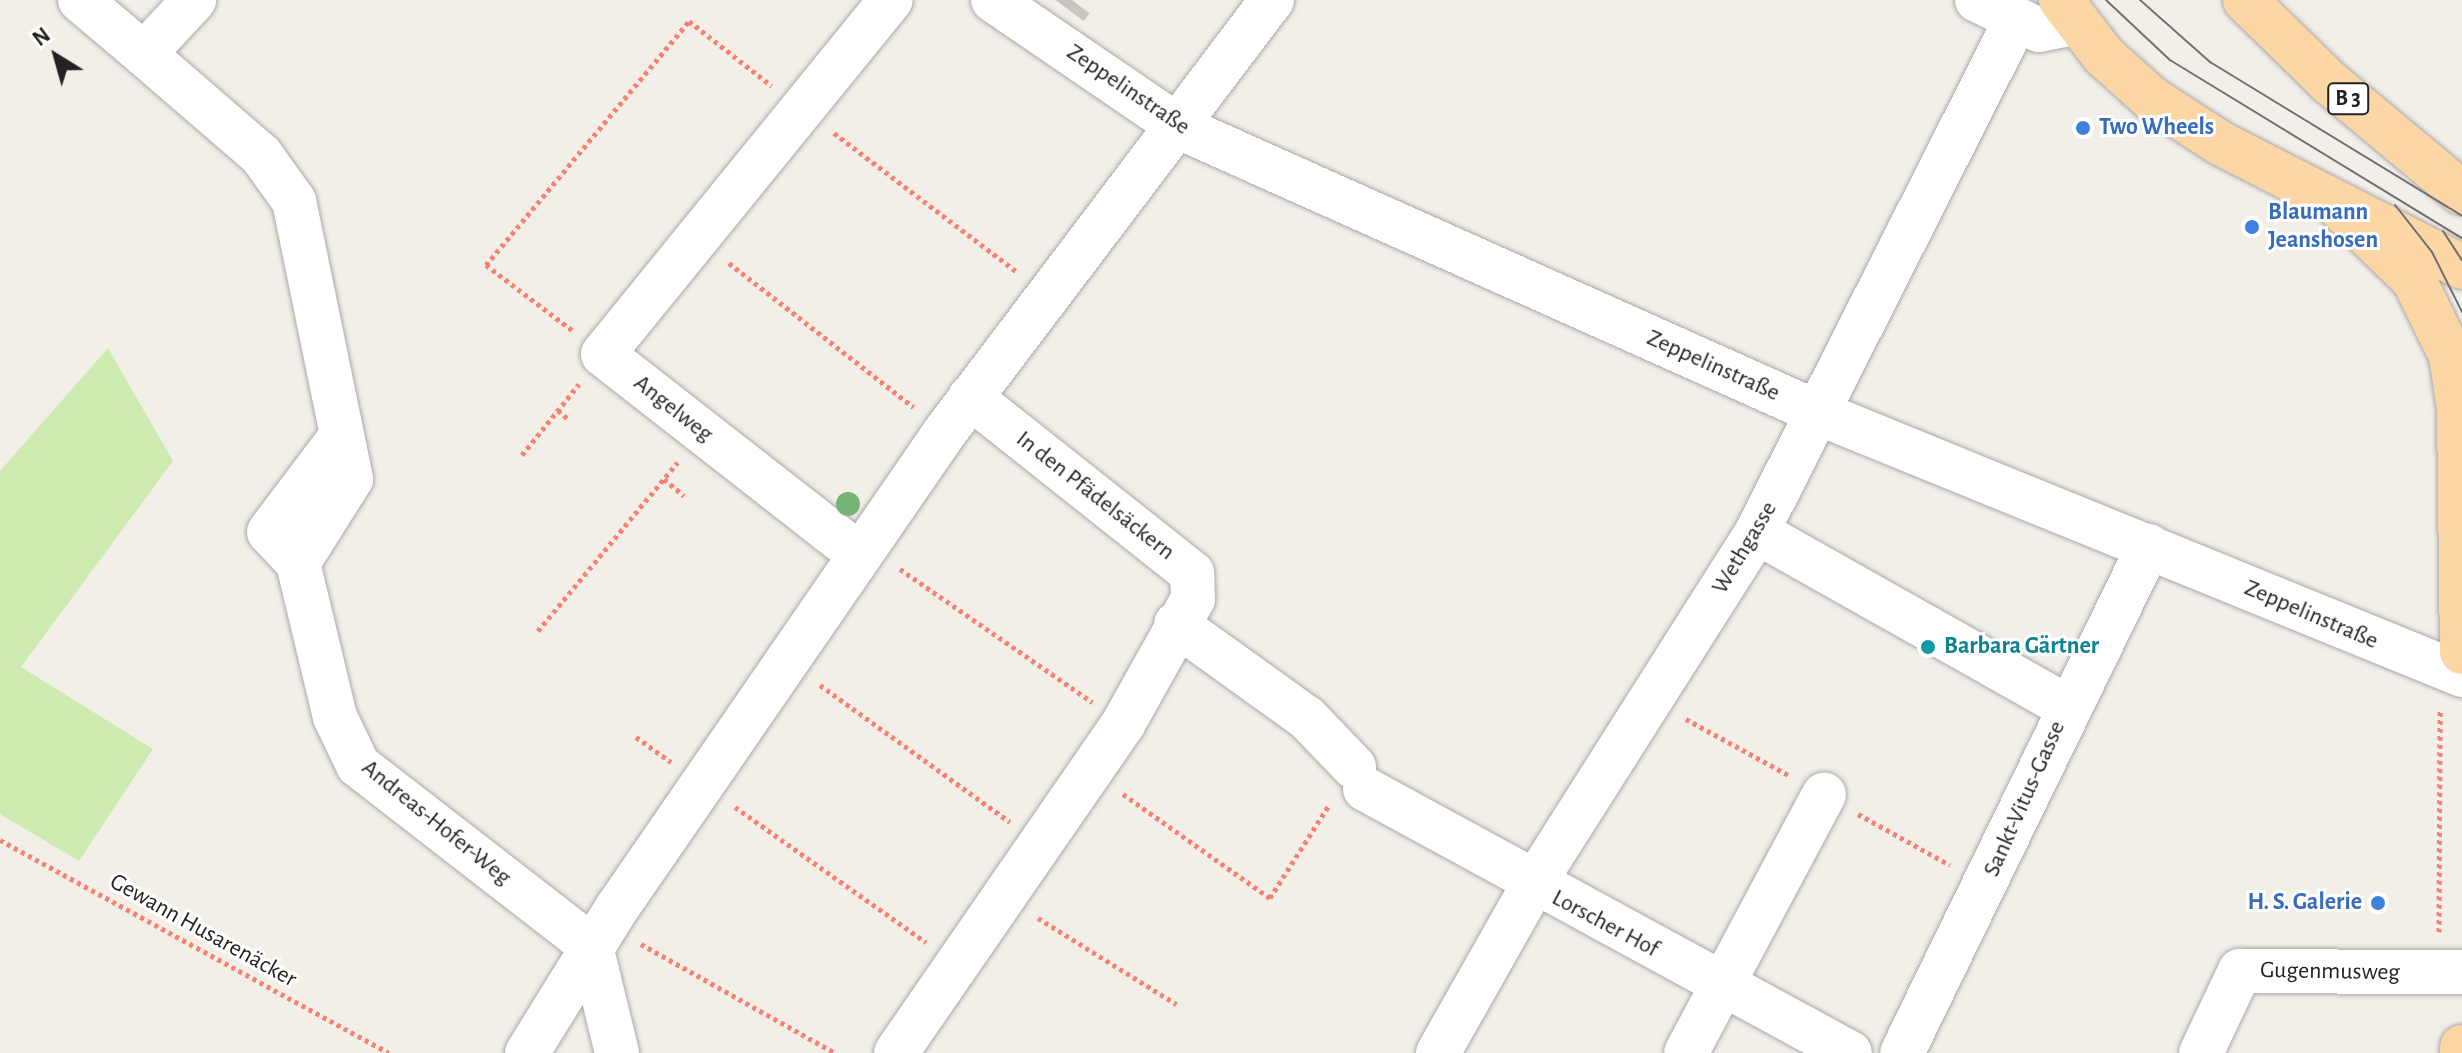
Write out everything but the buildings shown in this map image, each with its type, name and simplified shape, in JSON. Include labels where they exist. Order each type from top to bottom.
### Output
[{"type":"main road","name":"B 3","points":[[2245,0],[2329,82],[2461,190]]},
{"type":"main road","points":[[2068,12],[2152,99],[2335,203],[2462,267]]},
{"type":"main road","points":[[2335,203],[2414,280],[2451,356],[2459,409],[2455,665]]},
{"type":"main road","points":[[2462,1047],[2462,1053]]},
{"type":"street","name":"Andreas-Hofer-Weg","points":[[80,0],[261,155],[294,201],[351,479],[298,563],[335,717],[358,765],[591,946]]},
{"type":"street","points":[[144,54],[194,0]]},
{"type":"street","points":[[603,354],[891,0]]},
{"type":"street","name":"Zeppelinstraße","points":[[993,0],[1057,22],[1179,127],[1821,414],[2455,665]]},
{"type":"street","points":[[527,1053],[591,946],[945,432],[1179,127],[1272,0]]},
{"type":"street","points":[[1977,0],[2015,22],[2039,30],[2068,12]]},
{"type":"street","name":"Wethgasse","points":[[1438,1053],[1533,885],[1757,532],[1821,414],[2015,22]]},
{"type":"street","name":"Angelweg","points":[[603,354],[863,550]]},
{"type":"street","name":"In den Pfädelsäckern","points":[[896,1053],[1039,843],[1092,772],[1123,724],[1176,624],[1193,599],[1192,573],[970,397]]},
{"type":"street","points":[[1757,532],[2066,706]]},
{"type":"street","name":"Sankt-Vitus-Gasse","points":[[1902,1053],[2066,706],[2149,546]]},
{"type":"street","name":"Lorscher Hof","points":[[1176,624],[1307,718],[1359,778],[1533,885],[1850,1053]]},
{"type":"street","points":[[1686,1053],[1824,795]]},
{"type":"street","points":[[591,946],[617,1053]]},
{"type":"street","name":"Gugenmusweg","points":[[2201,1053],[2240,971],[2450,973]]},
{"type":"path","points":[[522,455],[603,354],[486,265],[689,21],[1049,296]]},
{"type":"path","points":[[697,238],[945,432]]},
{"type":"path","points":[[558,410],[567,418]]},
{"type":"path","points":[[538,631],[703,432]]},
{"type":"path","points":[[664,479],[684,496]]},
{"type":"path","points":[[863,550],[1123,724]]},
{"type":"path","points":[[787,661],[1039,843]]},
{"type":"path","points":[[2450,973],[2455,665]]},
{"type":"path","points":[[636,737],[957,964]]},
{"type":"path","points":[[1092,772],[1270,898],[1359,778]]},
{"type":"path","name":"Gewann Husarenäcker","points":[[0,840],[389,1053]]},
{"type":"path","points":[[1003,896],[1176,1004]]},
{"type":"path","points":[[617,908],[633,939],[835,1053]]},
{"type":"green space","points":[[108,348],[173,461],[21,667],[153,749],[79,861],[0,814],[0,471]]},
{"type":"tunnel","points":[[1066,8],[1072,0]]},
{"type":"tram line","points":[[2106,0],[2170,60],[2462,238]]},
{"type":"tram line","points":[[2140,0],[2210,62],[2462,216]]},
{"type":"tram line","points":[[2395,205],[2432,252],[2462,312]]},
{"type":"tram line","points":[[2443,231],[2462,260]]},
{"type":"place","name":"Two Wheels","points":[[2083,128]]},
{"type":"place","name":"Blaumann Jeanshosen","points":[[2252,227]]},
{"type":"place","name":"Barbara Gärtner","points":[[1928,647]]},
{"type":"place","name":"H. S. Galerie","points":[[2378,903]]}]
